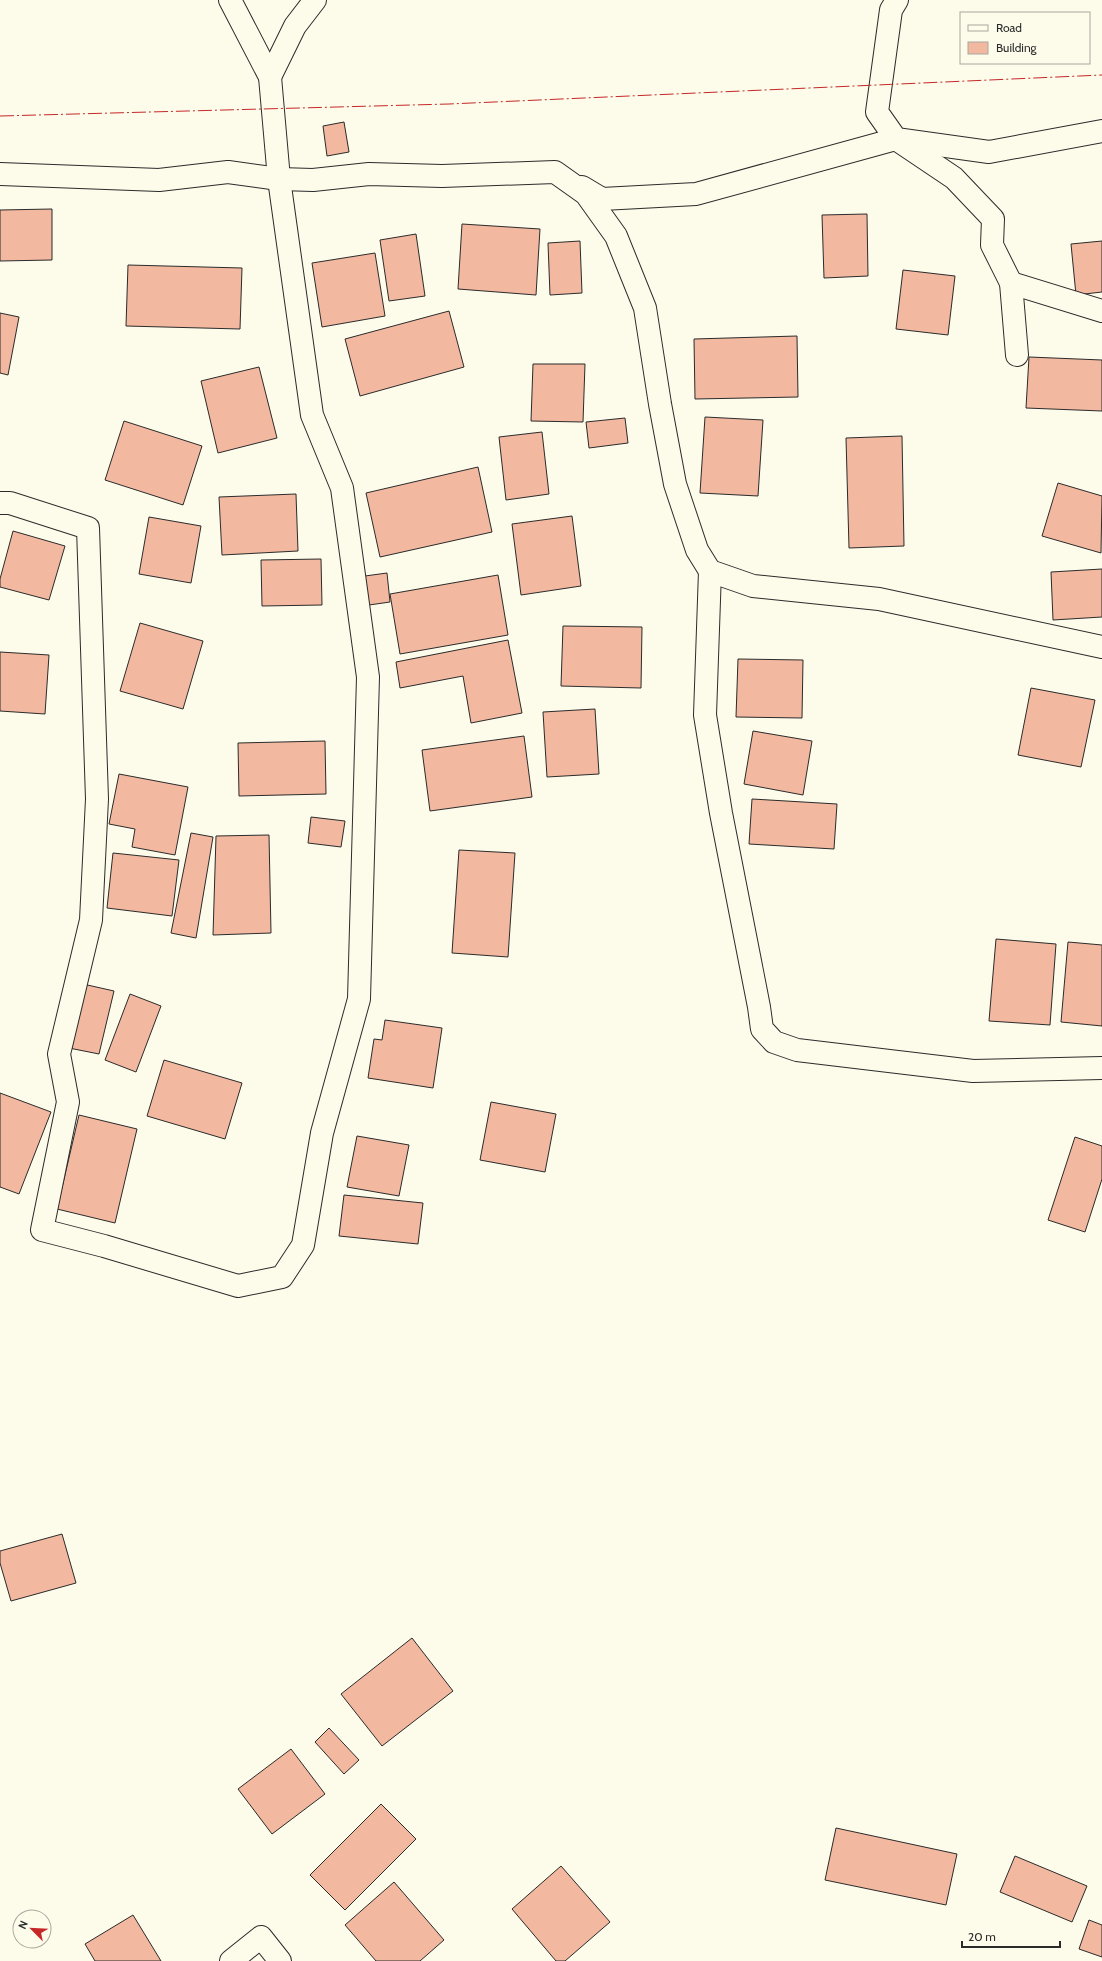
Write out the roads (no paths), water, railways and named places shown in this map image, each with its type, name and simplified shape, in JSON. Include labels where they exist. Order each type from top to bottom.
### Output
[{"type":"street","points":[[0,503],[10,503],[88,528],[96,800],[91,920],[59,1054],[68,1102],[42,1230],[104,1246],[238,1286],[282,1277],[303,1245],[322,1133],[359,999],[368,678],[342,488],[312,415],[279,179],[270,77],[230,0]]},
{"type":"street","points":[[270,77],[294,26],[315,0]]},
{"type":"street","points":[[897,0],[891,10],[877,112],[896,140],[954,178],[993,219],[992,245],[1011,283],[1017,355]]},
{"type":"street","points":[[0,174],[159,180],[228,172],[279,179],[313,180],[369,174],[442,176],[555,172],[602,199],[696,194],[896,140],[989,152],[1102,131]]},
{"type":"street","points":[[555,172],[586,194],[616,236],[645,308],[660,404],[675,484],[697,550],[710,571],[705,715],[762,1029],[774,1042],[797,1050],[965,1070],[1102,1068]]},
{"type":"street","points":[[1011,283],[1102,311]]},
{"type":"street","points":[[710,571],[753,586],[879,599],[1102,647]]},
{"type":"street","points":[[231,1961],[261,1937],[280,1961]]}]
